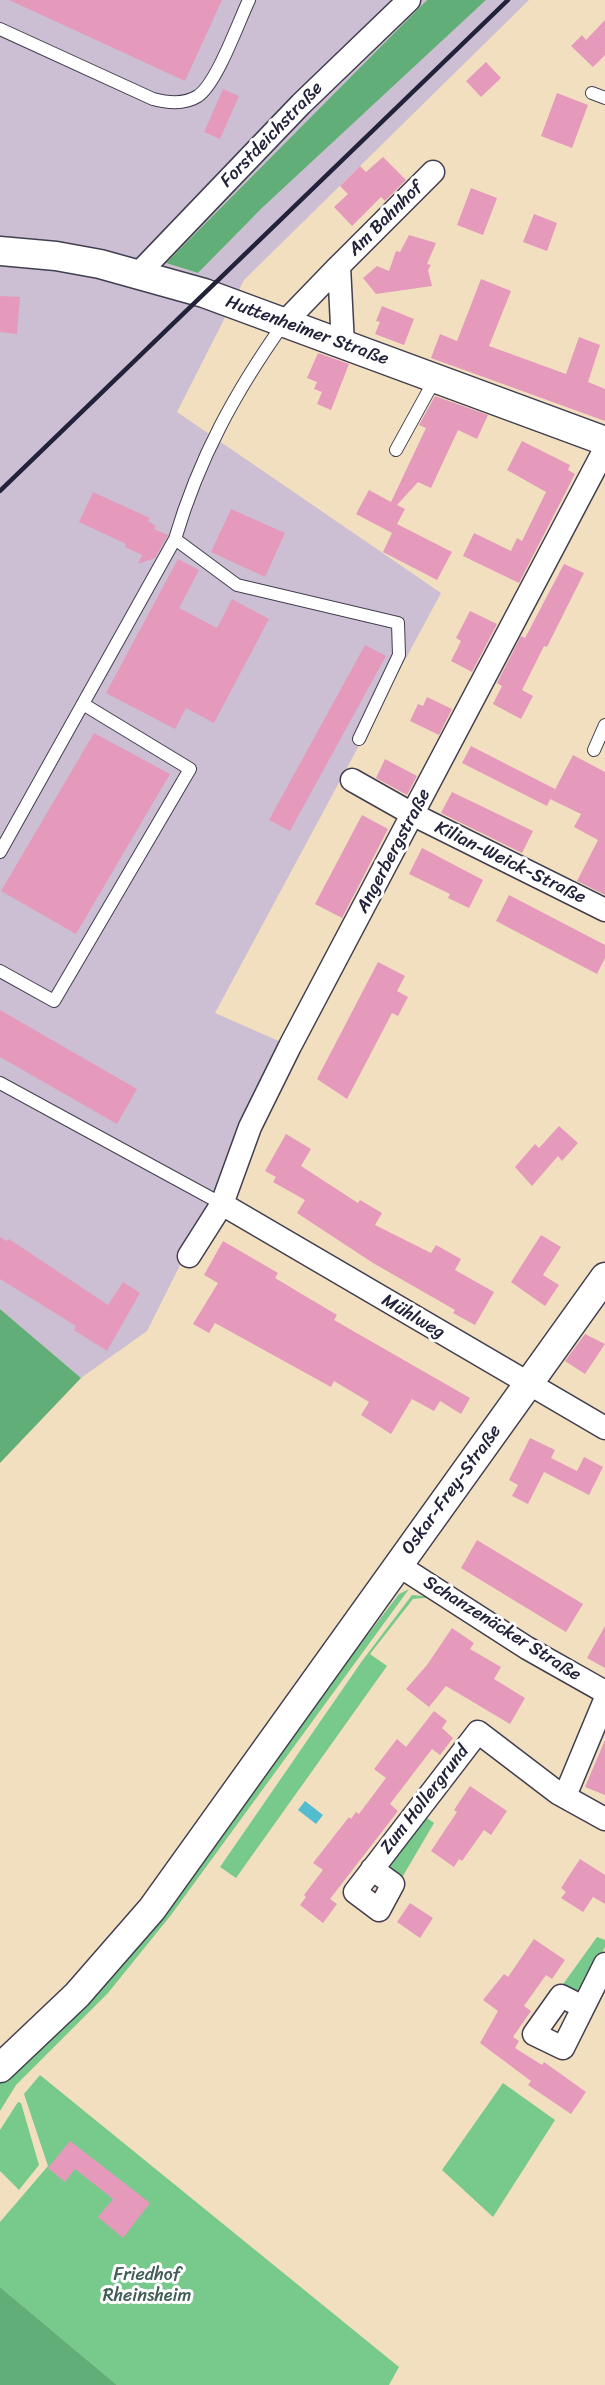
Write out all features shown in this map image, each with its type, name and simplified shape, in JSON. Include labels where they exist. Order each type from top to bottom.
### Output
[{"type":"street","name":"Forstdeichstraße","points":[[139,273],[301,104],[409,0]]},
{"type":"street","name":"Am Bahnhof","points":[[284,323],[432,172]]},
{"type":"street","name":"Huttenheimer Straße","points":[[0,251],[56,256],[139,273],[204,293],[605,441]]},
{"type":"street","name":"Am Bahnhof","points":[[339,266],[343,345]]},
{"type":"street","name":"Angerbergstraße","points":[[189,1256],[222,1204],[250,1127],[605,449]]},
{"type":"street","name":"Kilian-Weick-Straße","points":[[352,780],[414,815],[605,910]]},
{"type":"street","name":"Mühlweg","points":[[222,1204],[527,1385],[605,1428]]},
{"type":"street","name":"Oskar-Frey-Straße","points":[[0,2068],[77,1995],[152,1909],[302,1704],[398,1565],[605,1277]]},
{"type":"street","name":"Schanzenäcker Straße","points":[[398,1565],[527,1648],[605,1692]]},
{"type":"street","points":[[565,1796],[605,1700]]},
{"type":"street","name":"Zum Hollergrund","points":[[372,1869],[478,1732],[565,1796],[605,1819]]},
{"type":"street","points":[[583,2007],[605,1964]]},
{"type":"lane","points":[[0,29],[153,99],[170,104],[198,96],[210,84],[249,0]]},
{"type":"lane","points":[[592,93],[605,98]]},
{"type":"lane","points":[[0,852],[175,539],[190,489],[218,426],[256,363],[284,323]]},
{"type":"lane","points":[[396,450],[435,379]]},
{"type":"lane","points":[[175,539],[237,585],[398,624],[399,655],[359,739]]},
{"type":"lane","points":[[0,971],[54,1001],[190,769],[82,704]]},
{"type":"lane","points":[[594,750],[605,725]]},
{"type":"lane","points":[[0,1083],[222,1204]]},
{"type":"shaded area","points":[[0,0],[427,0],[166,263],[198,273],[262,208],[486,0],[529,0],[244,280],[177,412],[441,593],[215,1013],[290,1046],[147,1331],[81,1378],[0,1309]]},
{"type":"green space","points":[[427,0],[486,0],[262,208],[198,273],[166,263]]},
{"type":"green space","points":[[0,1309],[81,1378],[0,1463]]},
{"type":"green space","points":[[409,1589],[171,1915],[108,1993],[16,2085],[0,2111],[0,2078],[352,1655],[399,1594]]},
{"type":"green space","points":[[412,1595],[434,1597],[413,1599],[370,1654],[387,1666],[236,1878],[220,1867],[362,1661]]},
{"type":"green space","points":[[423,1815],[434,1823],[400,1881],[382,1868]]},
{"type":"green space","points":[[597,1937],[605,1940],[605,1947],[580,1997],[561,1987]]},
{"type":"green space","name":"Friedhof Rheinsheim","points":[[40,2075],[399,2367],[389,2385],[117,2385],[0,2287],[0,2222],[48,2166],[24,2094]]},
{"type":"green space","points":[[503,2083],[555,2120],[493,2217],[442,2170]]},
{"type":"green space","points":[[18,2102],[21,2103],[39,2165],[19,2190],[0,2171],[0,2130]]},
{"type":"green space","points":[[0,2287],[117,2385],[0,2385]]},
{"type":"water","points":[[305,1801],[323,1815],[316,1824],[298,1810]]},
{"type":"building","points":[[9,0],[222,0],[185,81]]},
{"type":"building","points":[[605,20],[605,55],[593,67],[571,46],[582,35],[586,40]]},
{"type":"building","points":[[486,62],[501,78],[481,97],[466,81]]},
{"type":"building","points":[[223,89],[239,96],[220,139],[204,132]]},
{"type":"building","points":[[557,93],[588,105],[572,148],[541,136]]},
{"type":"building","points":[[383,157],[406,180],[385,201],[381,197],[352,226],[334,207],[348,194],[340,186],[360,166],[366,172]]},
{"type":"building","points":[[471,188],[497,198],[483,235],[457,225]]},
{"type":"building","points":[[534,214],[557,223],[547,251],[523,242]]},
{"type":"building","points":[[409,235],[436,243],[427,264],[431,265],[428,270],[432,286],[376,294],[363,278],[377,266],[389,271],[396,251],[400,252]]},
{"type":"building","points":[[481,279],[511,291],[489,346],[566,374],[579,337],[600,345],[588,382],[605,389],[605,421],[431,358],[440,334],[457,341]]},
{"type":"building","points":[[0,296],[20,297],[17,334],[0,332]]},
{"type":"building","points":[[382,306],[414,319],[404,345],[375,334],[380,322],[376,321]]},
{"type":"building","points":[[318,353],[349,364],[331,410],[317,404],[322,392],[314,389],[317,382],[307,378]]},
{"type":"building","points":[[435,396],[488,415],[477,439],[458,430],[431,488],[418,482],[397,505],[405,509],[397,524],[452,552],[437,580],[383,552],[392,533],[356,514],[369,490],[391,502],[426,428],[419,425]]},
{"type":"building","points":[[522,441],[570,465],[568,470],[575,474],[519,583],[463,556],[474,533],[511,551],[517,538],[522,541],[546,492],[507,470]]},
{"type":"building","points":[[93,492],[150,518],[148,521],[156,526],[154,529],[168,535],[155,558],[138,564],[142,555],[125,547],[126,544],[79,522]]},
{"type":"building","points":[[231,509],[285,533],[265,577],[211,552]]},
{"type":"building","points":[[178,559],[199,570],[179,608],[217,628],[232,599],[269,619],[214,723],[186,708],[175,729],[106,693]]},
{"type":"building","points":[[564,564],[584,573],[547,647],[544,646],[522,690],[533,696],[521,719],[493,704],[502,686],[497,683],[521,636],[525,638]]},
{"type":"building","points":[[470,611],[497,624],[472,672],[451,661],[461,641],[456,638]]},
{"type":"building","points":[[365,645],[386,656],[290,831],[269,820]]},
{"type":"building","points":[[427,697],[452,709],[439,735],[410,721],[418,704],[423,706]]},
{"type":"building","points":[[94,733],[170,774],[76,934],[1,891]]},
{"type":"building","points":[[471,746],[555,789],[547,806],[462,763]]},
{"type":"building","points":[[573,755],[605,772],[605,895],[577,881],[598,840],[574,827],[581,814],[550,799]]},
{"type":"building","points":[[385,759],[417,776],[407,795],[376,778]]},
{"type":"building","points":[[452,792],[533,831],[522,853],[441,813]]},
{"type":"building","points":[[362,815],[388,829],[342,918],[315,904]]},
{"type":"building","points":[[422,848],[483,880],[469,908],[448,898],[450,894],[409,874]]},
{"type":"building","points":[[509,895],[605,945],[605,958],[597,974],[496,921]]},
{"type":"building","points":[[378,962],[405,976],[397,991],[408,997],[398,1016],[392,1013],[347,1099],[317,1079]]},
{"type":"building","points":[[0,1010],[137,1089],[117,1124],[0,1057]]},
{"type":"building","points":[[559,1126],[578,1143],[562,1161],[558,1156],[532,1186],[515,1167],[535,1144],[539,1148]]},
{"type":"building","points":[[286,1134],[311,1149],[301,1166],[358,1203],[360,1200],[382,1213],[375,1225],[431,1253],[436,1245],[461,1259],[455,1270],[494,1292],[475,1325],[453,1313],[455,1310],[373,1263],[297,1213],[305,1200],[273,1182],[276,1177],[265,1171]]},
{"type":"building","points":[[541,1235],[561,1247],[543,1275],[559,1285],[545,1306],[511,1282]]},
{"type":"building","points":[[0,1237],[7,1241],[9,1239],[108,1305],[123,1282],[140,1293],[107,1351],[74,1330],[76,1326],[0,1279]]},
{"type":"building","points":[[223,1241],[278,1273],[275,1278],[337,1315],[334,1320],[470,1398],[461,1414],[440,1401],[434,1411],[412,1399],[391,1434],[361,1415],[369,1402],[334,1381],[331,1387],[215,1323],[209,1333],[193,1324],[218,1283],[204,1275]]},
{"type":"building","points":[[585,1334],[605,1344],[585,1374],[565,1361]]},
{"type":"building","points":[[530,1438],[555,1450],[551,1458],[577,1471],[584,1457],[603,1467],[589,1495],[544,1472],[528,1504],[512,1496],[518,1485],[509,1480]]},
{"type":"building","points":[[477,1540],[583,1604],[566,1632],[461,1568]]},
{"type":"building","points":[[605,1626],[605,1668],[587,1658]]},
{"type":"building","points":[[452,1628],[474,1643],[470,1649],[501,1667],[494,1679],[525,1698],[510,1724],[446,1686],[429,1707],[406,1689],[427,1665]]},
{"type":"building","points":[[434,1711],[447,1721],[442,1728],[453,1738],[440,1755],[432,1749],[390,1804],[398,1811],[330,1899],[337,1904],[323,1923],[300,1905],[306,1897],[304,1895],[323,1870],[313,1863],[349,1817],[351,1819],[356,1812],[359,1814],[386,1778],[374,1769],[397,1739],[406,1747]]},
{"type":"building","points":[[605,1740],[605,1795],[585,1787]]},
{"type":"building","points":[[470,1786],[507,1811],[491,1835],[484,1830],[462,1861],[459,1859],[454,1867],[431,1851],[457,1812],[454,1810]]},
{"type":"building","points":[[580,1859],[605,1875],[605,1904],[593,1897],[583,1912],[561,1898],[566,1892],[561,1888]]},
{"type":"building","points":[[410,1903],[433,1918],[420,1938],[397,1922]]},
{"type":"building","points":[[534,1939],[565,1960],[552,1979],[546,1975],[524,2006],[531,2011],[513,2037],[519,2041],[515,2048],[542,2065],[544,2062],[586,2092],[571,2114],[528,2085],[531,2081],[480,2043],[498,2011],[483,2000],[504,1974],[508,1977]]},
{"type":"building","points":[[70,2141],[150,2203],[123,2238],[98,2217],[113,2199],[75,2169],[65,2182],[48,2168]]},
{"type":"railway","points":[[0,491],[508,0]]}]
